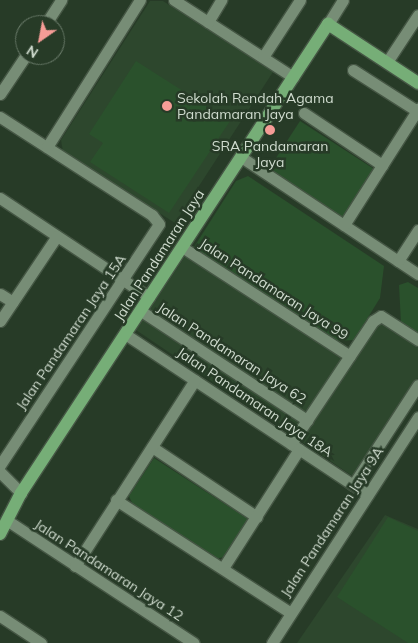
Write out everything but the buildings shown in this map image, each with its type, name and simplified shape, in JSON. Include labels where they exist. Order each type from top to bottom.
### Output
[{"type":"main road","points":[[328,24],[418,83]]},
{"type":"main road","name":"Jalan Pandamaran Jaya","points":[[0,534],[19,498],[328,24]]},
{"type":"street","points":[[52,15],[62,0]]},
{"type":"street","points":[[0,117],[47,147],[140,0]]},
{"type":"street","points":[[174,0],[294,76]]},
{"type":"street","points":[[208,22],[221,0]]},
{"type":"street","points":[[263,57],[300,0]]},
{"type":"street","name":"Jalan Pandamaran Jaya","points":[[328,24],[343,0]]},
{"type":"street","points":[[387,62],[418,15]]},
{"type":"street","points":[[407,31],[418,38]]},
{"type":"street","points":[[0,94],[19,65]]},
{"type":"street","points":[[344,225],[418,110],[353,70]]},
{"type":"street","points":[[304,113],[382,165]]},
{"type":"street","name":"Jalan Pandamaran Jaya 15A","points":[[0,465],[158,229],[159,224],[152,215],[47,147]]},
{"type":"street","points":[[241,157],[418,274]]},
{"type":"street","points":[[0,198],[150,297]]},
{"type":"street","points":[[398,261],[418,230]]},
{"type":"street","points":[[0,321],[56,236]]},
{"type":"street","name":"Jalan Pandamaran Jaya 99","points":[[182,247],[350,356]]},
{"type":"street","points":[[0,294],[13,302]]},
{"type":"street","name":"Jalan Pandamaran Jaya 62","points":[[140,311],[308,420]]},
{"type":"street","points":[[224,568],[257,517],[308,420],[373,320],[381,316],[418,340]]},
{"type":"street","name":"Jalan Pandamaran Jaya 18A","points":[[125,334],[368,495]]},
{"type":"street","points":[[76,566],[116,500],[195,380]]},
{"type":"street","points":[[353,485],[418,385]]},
{"type":"street","name":"Jalan Pandamaran Jaya 9A","points":[[272,643],[418,417]]},
{"type":"street","points":[[152,448],[257,517]]},
{"type":"street","points":[[0,472],[19,498]]},
{"type":"street","points":[[116,500],[291,613]]},
{"type":"street","name":"Jalan Pandamaran Jaya 12","points":[[8,522],[194,643]]},
{"type":"street","points":[[0,616],[34,641]]},
{"type":"shaded area","name":"Sekolah Rendah Agama Pandamaran Jaya","points":[[150,1],[163,1],[273,72],[175,223],[63,152],[61,140]]},
{"type":"shaded area","points":[[136,61],[230,121],[169,213],[90,162],[103,143],[89,134]]},
{"type":"shaded area","points":[[300,121],[376,171],[344,220],[268,170]]},
{"type":"shaded area","points":[[248,176],[384,266],[380,298],[354,340],[336,341],[194,247],[236,181]]},
{"type":"shaded area","points":[[186,255],[350,361],[381,320],[418,344],[418,378],[354,477],[136,330]]},
{"type":"shaded area","points":[[408,282],[418,288],[418,334],[401,323],[399,285]]},
{"type":"shaded area","points":[[154,458],[248,519],[224,557],[215,559],[133,505],[129,496]]},
{"type":"shaded area","points":[[385,515],[418,529],[418,643],[297,643]]},
{"type":"shaded area","points":[[388,517],[418,531],[418,643],[408,643],[337,597]]},
{"type":"place","name":"Sekolah Rendah Agama Pandamaran Jaya","points":[[167,106]]},
{"type":"place","name":"SRA Pandamaran Jaya","points":[[270,130]]}]
